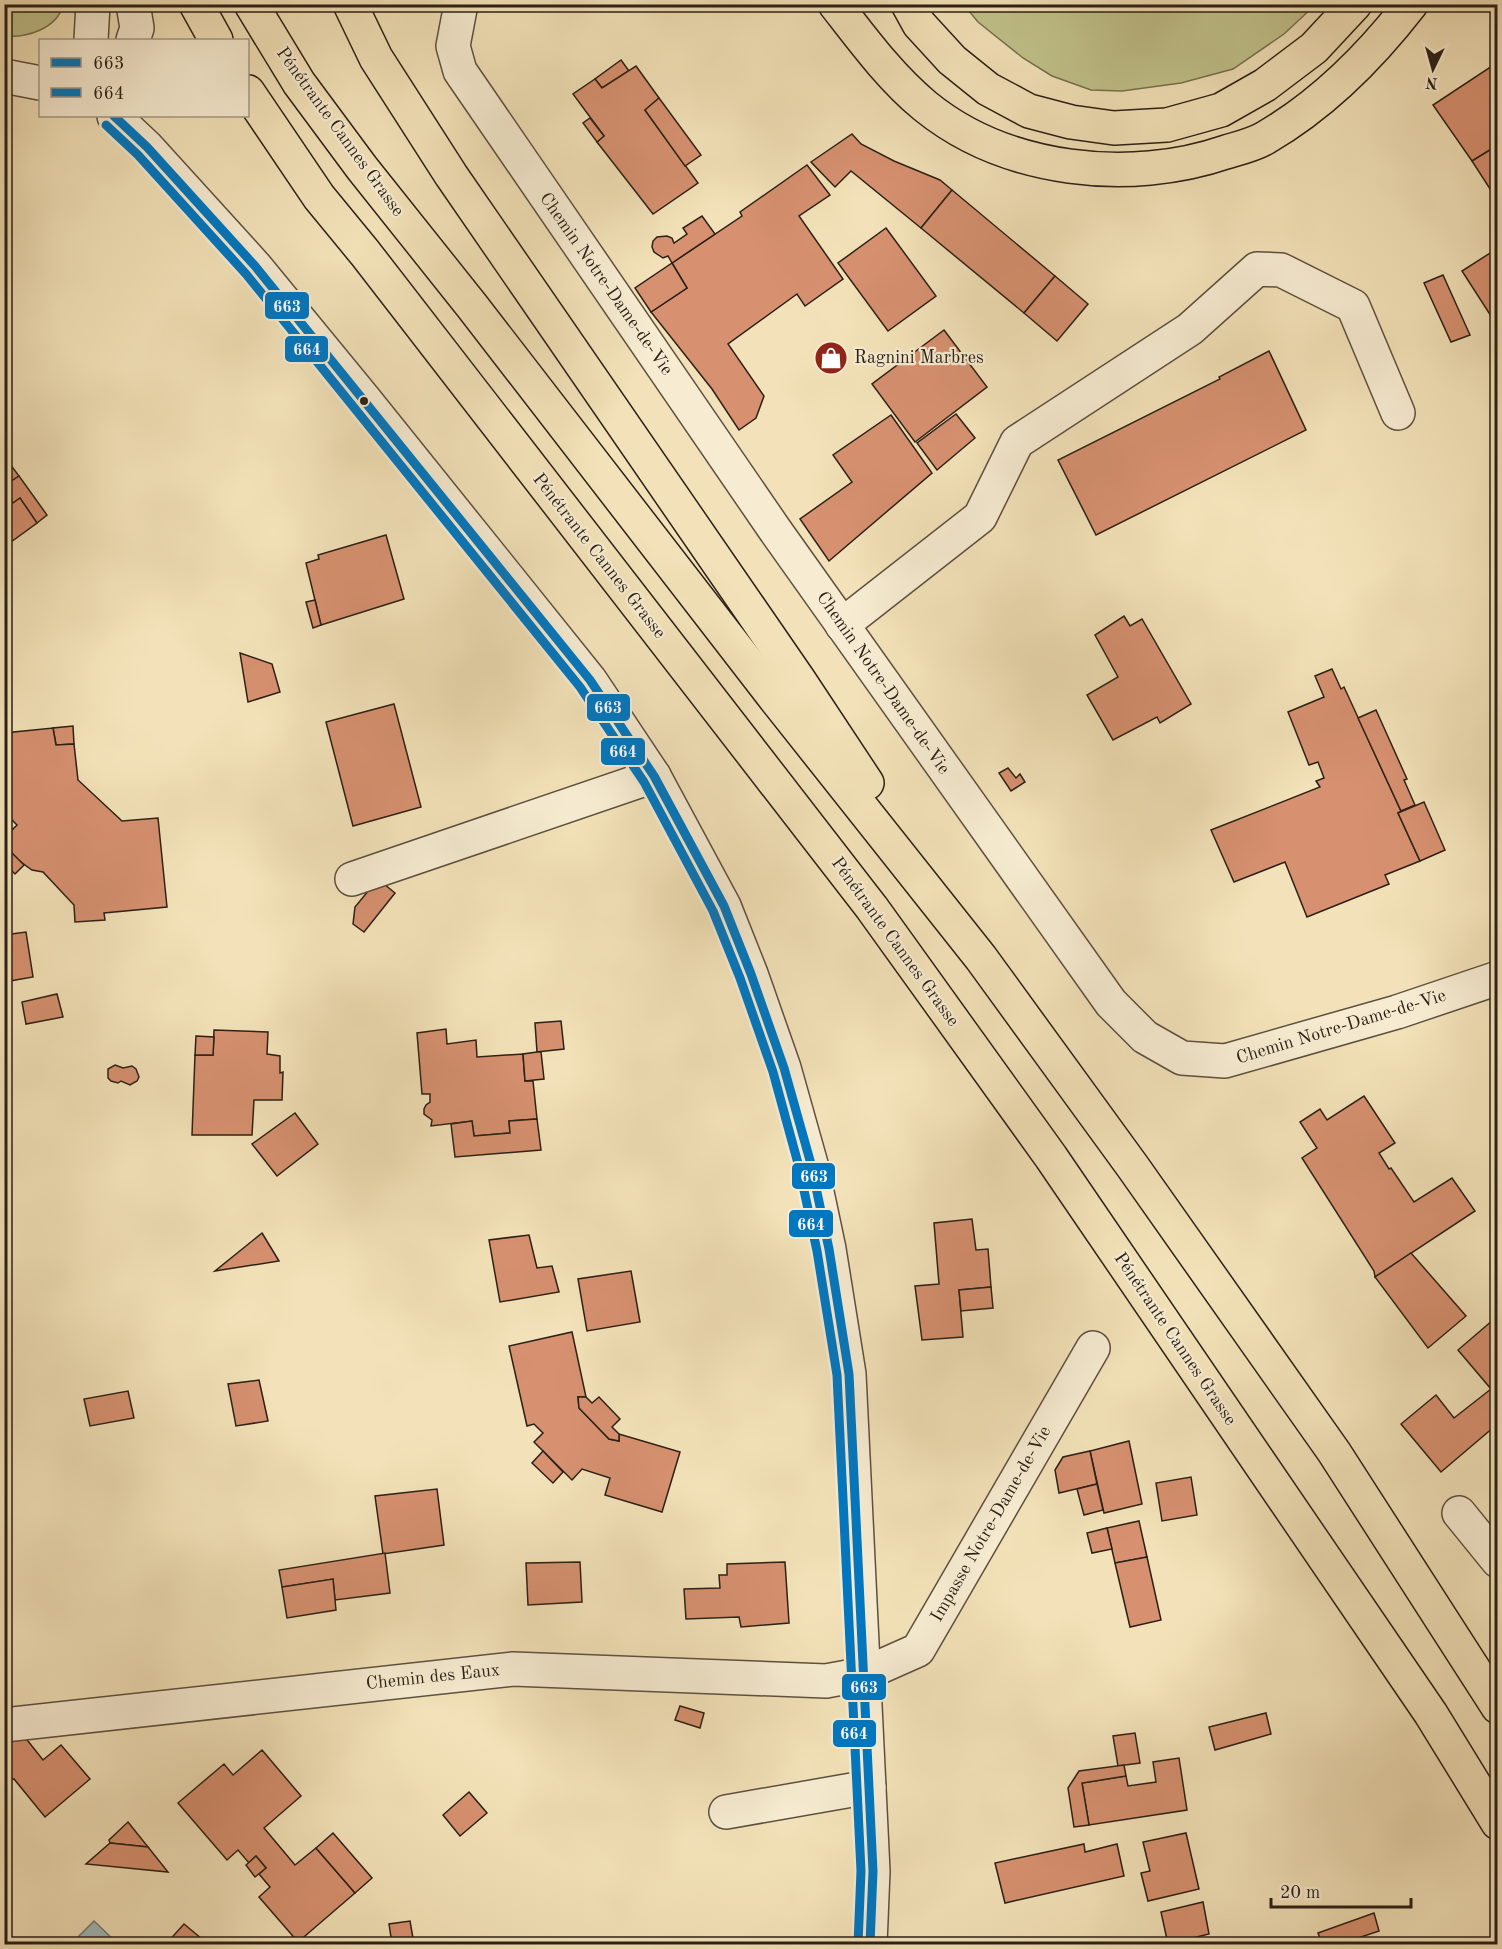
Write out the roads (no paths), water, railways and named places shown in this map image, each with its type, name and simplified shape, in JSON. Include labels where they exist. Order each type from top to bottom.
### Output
[{"type":"highway","points":[[196,4],[215,39]]},
{"type":"highway","name":"Pénétrante Cannes Grasse","points":[[251,4],[299,83],[362,168],[472,306],[774,697],[981,958],[1133,1167],[1334,1452],[1497,1707]]},
{"type":"highway","points":[[350,4],[376,58],[451,175],[799,680],[981,958]]},
{"type":"highway","points":[[835,4],[884,66],[926,106],[965,133],[1019,156],[1071,167],[1112,170],[1150,169],[1199,162],[1262,140],[1306,112],[1352,71],[1411,4]]},
{"type":"highway","points":[[908,4],[919,24],[952,60],[988,90],[1029,111],[1071,122],[1114,128],[1167,125],[1221,110],[1265,85],[1314,48],[1355,4]]},
{"type":"highway","name":"Pénétrante Cannes Grasse","points":[[249,93],[319,197],[879,918],[1051,1156],[1431,1714],[1497,1824]]},
{"type":"street","points":[[91,39],[93,4]]},
{"type":"street","points":[[133,4],[137,28],[133,39]]},
{"type":"street","name":"Chemin Notre-Dame-de-Vie","points":[[461,4],[453,46],[460,71],[842,625],[1111,1003],[1145,1037],[1182,1058],[1225,1061],[1397,1012],[1497,978]]},
{"type":"street","points":[[4,76],[39,83]]},
{"type":"street","points":[[115,117],[147,147],[202,207],[310,332],[590,680],[654,776],[728,916],[784,1068],[811,1164],[829,1249],[849,1374],[873,1871],[870,1944]]},
{"type":"street","points":[[842,625],[980,517],[1017,442],[1190,329],[1257,269],[1281,270],[1353,306],[1398,413]]},
{"type":"street","points":[[352,879],[654,776]]},
{"type":"street","name":"Impasse Notre-Dame-de-Vie","points":[[864,1674],[918,1650],[1093,1348]]},
{"type":"street","points":[[1459,1513],[1497,1561]]},
{"type":"street","name":"Chemin des Eaux","points":[[4,1725],[513,1669],[826,1681],[864,1674]]},
{"type":"street","points":[[726,1812],[869,1787]]},
{"type":"street","points":[[873,1871],[884,1944]]},
{"type":"water","points":[[94,1921],[118,1944],[71,1944]]},
{"type":"place","name":"Ragnini Marbres","points":[[831,358]]}]
